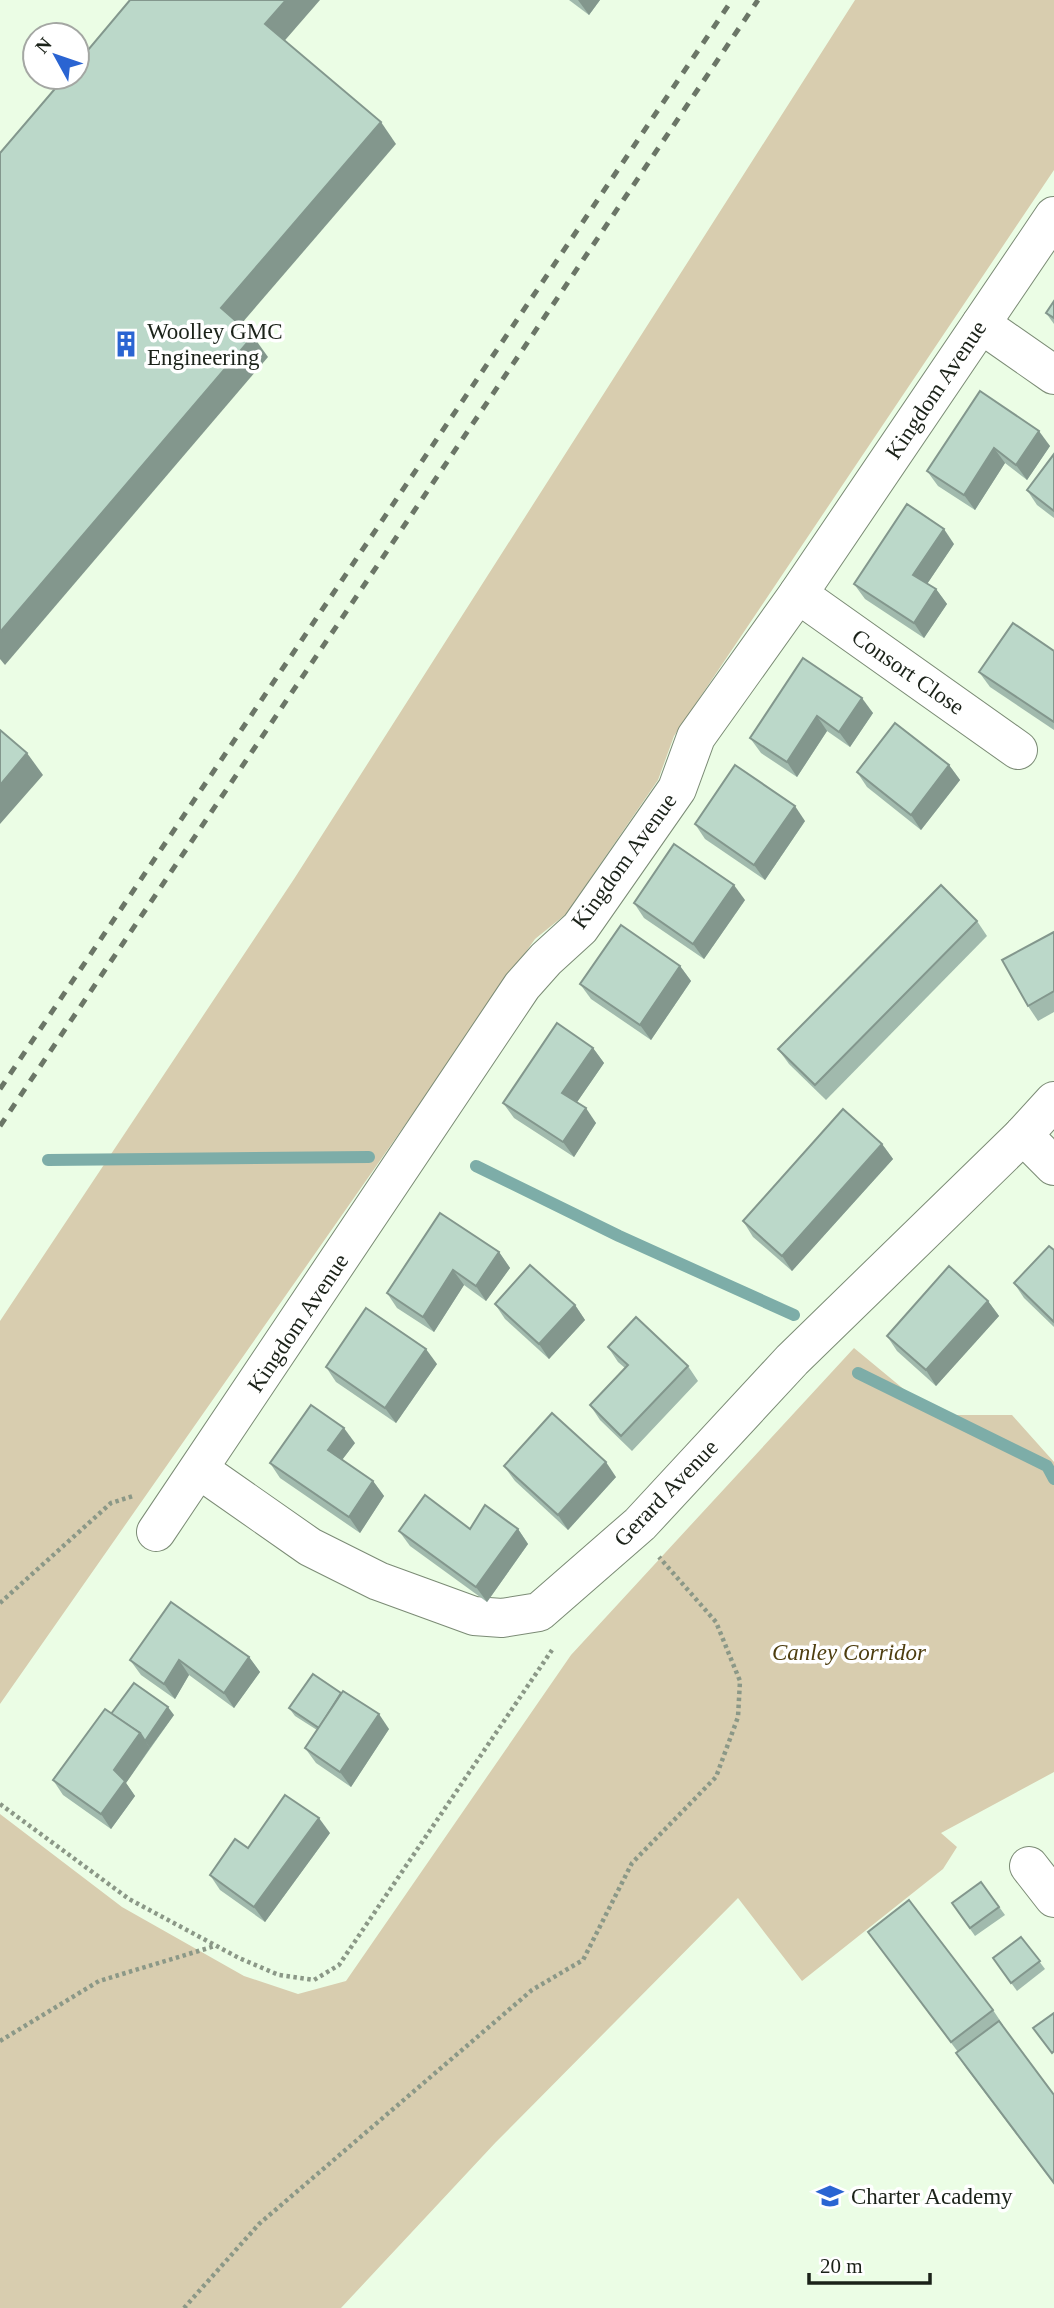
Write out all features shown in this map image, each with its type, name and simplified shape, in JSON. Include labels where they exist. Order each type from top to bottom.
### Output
[{"type":"street","name":"Kingdom Avenue","points":[[156,1532],[522,986],[546,959],[580,929],[677,789],[696,737],[798,594],[1054,216]]},
{"type":"street","points":[[981,324],[1054,375]]},
{"type":"street","name":"Consort Close","points":[[798,594],[1018,750]]},
{"type":"street","name":"Gerard Avenue","points":[[190,1484],[378,1581],[443,1607],[474,1616],[502,1618],[539,1612],[565,1592],[633,1529],[792,1360],[1023,1135],[1054,1101]]},
{"type":"street","points":[[1023,1135],[1054,1166]]},
{"type":"street","points":[[1029,1866],[1054,1898]]},
{"type":"path","points":[[0,1604],[111,1503],[165,1486],[190,1484]]},
{"type":"path","points":[[184,2308],[259,2224],[532,1990],[583,1960],[632,1863],[716,1777],[738,1717],[740,1681],[716,1622],[633,1529]]},
{"type":"path","points":[[0,1804],[129,1899],[215,1945],[279,1975],[314,1980],[339,1965],[551,1655],[565,1592]]},
{"type":"path","points":[[0,2041],[99,1981],[215,1945]]},
{"type":"green space","points":[[855,0],[1054,0],[1054,170],[674,736],[658,780],[566,914],[535,939],[0,1704],[0,1321],[294,879]]},
{"type":"green space","name":"Canley Corridor","points":[[854,1348],[935,1415],[1012,1415],[1054,1462],[1054,1772],[941,1833],[957,1847],[943,1869],[802,1981],[738,1898],[496,2142],[341,2308],[0,2308],[0,1814],[122,1907],[244,1976],[298,1994],[346,1981],[571,1655]]},
{"type":"building","name":"Woolley GMC Engineering","points":[[130,0],[286,0],[265,24],[381,122],[221,308],[253,336],[0,632],[0,153],[53,91],[91,91],[91,46]]},
{"type":"building","points":[[1054,301],[1054,318],[1046,313]]},
{"type":"building","points":[[980,391],[1039,431],[1016,465],[994,448],[964,495],[927,471]]},
{"type":"building","points":[[1054,454],[1054,511],[1027,490]]},
{"type":"building","points":[[907,504],[944,529],[913,575],[936,589],[914,623],[854,584]]},
{"type":"building","points":[[1013,623],[1054,651],[1054,722],[979,672]]},
{"type":"building","points":[[803,658],[862,698],[839,732],[817,716],[787,762],[750,738]]},
{"type":"building","points":[[895,723],[949,765],[911,815],[857,772]]},
{"type":"building","points":[[0,730],[27,753],[0,785]]},
{"type":"building","points":[[735,765],[795,806],[754,865],[695,824]]},
{"type":"building","points":[[674,844],[734,885],[693,944],[634,903]]},
{"type":"building","points":[[941,885],[977,921],[815,1085],[778,1049]]},
{"type":"building","points":[[621,925],[680,966],[640,1025],[580,984]]},
{"type":"building","points":[[1054,932],[1054,991],[1028,1006],[1002,960]]},
{"type":"building","points":[[557,1023],[593,1048],[562,1093],[586,1108],[563,1142],[503,1103]]},
{"type":"building","points":[[843,1109],[882,1144],[782,1256],[743,1221]]},
{"type":"building","points":[[440,1213],[499,1252],[476,1286],[453,1270],[423,1317],[387,1293]]},
{"type":"building","points":[[1049,1246],[1054,1250],[1054,1322],[1014,1283]]},
{"type":"building","points":[[530,1265],[575,1305],[539,1344],[495,1304]]},
{"type":"building","points":[[949,1266],[988,1301],[926,1370],[887,1336]]},
{"type":"building","points":[[366,1308],[426,1349],[385,1408],[326,1367]]},
{"type":"building","points":[[636,1317],[688,1366],[621,1436],[590,1405],[628,1365],[608,1347]]},
{"type":"building","points":[[311,1405],[344,1428],[328,1450],[373,1481],[349,1517],[270,1463]]},
{"type":"building","points":[[552,1413],[606,1462],[558,1515],[504,1466]]},
{"type":"building","points":[[425,1495],[470,1529],[485,1505],[518,1529],[476,1587],[399,1531]]},
{"type":"building","points":[[171,1602],[249,1657],[224,1693],[179,1660],[164,1684],[130,1660]]},
{"type":"building","points":[[313,1674],[341,1693],[319,1728],[289,1708]]},
{"type":"building","points":[[134,1683],[168,1707],[145,1741],[140,1733],[111,1714]]},
{"type":"building","points":[[343,1691],[379,1714],[340,1772],[305,1748]]},
{"type":"building","points":[[105,1709],[140,1733],[114,1770],[125,1781],[101,1814],[53,1780]]},
{"type":"building","points":[[285,1795],[319,1818],[254,1907],[210,1875],[235,1839],[248,1848]]},
{"type":"building","points":[[981,1882],[999,1907],[970,1928],[952,1903]]},
{"type":"building","points":[[909,1900],[993,2010],[951,2042],[868,1932]]},
{"type":"building","points":[[1021,1937],[1040,1961],[1011,1983],[993,1958]]},
{"type":"building","points":[[1054,2013],[1054,2051],[1052,2053],[1033,2028]]},
{"type":"building","points":[[999,2021],[1054,2095],[1054,2183],[956,2053]]},
{"type":"waterway","points":[[48,1160],[369,1157]]},
{"type":"waterway","points":[[476,1166],[619,1236],[794,1315]]},
{"type":"waterway","points":[[858,1373],[1047,1466],[1054,1479]]},
{"type":"railway","points":[[0,1089],[732,0]]},
{"type":"railway","points":[[0,1126],[758,0]]},
{"type":"place","name":"Woolley GMC Engineering","points":[[126,344]]},
{"type":"place","name":"Charter Academy","points":[[830,2196]]}]
